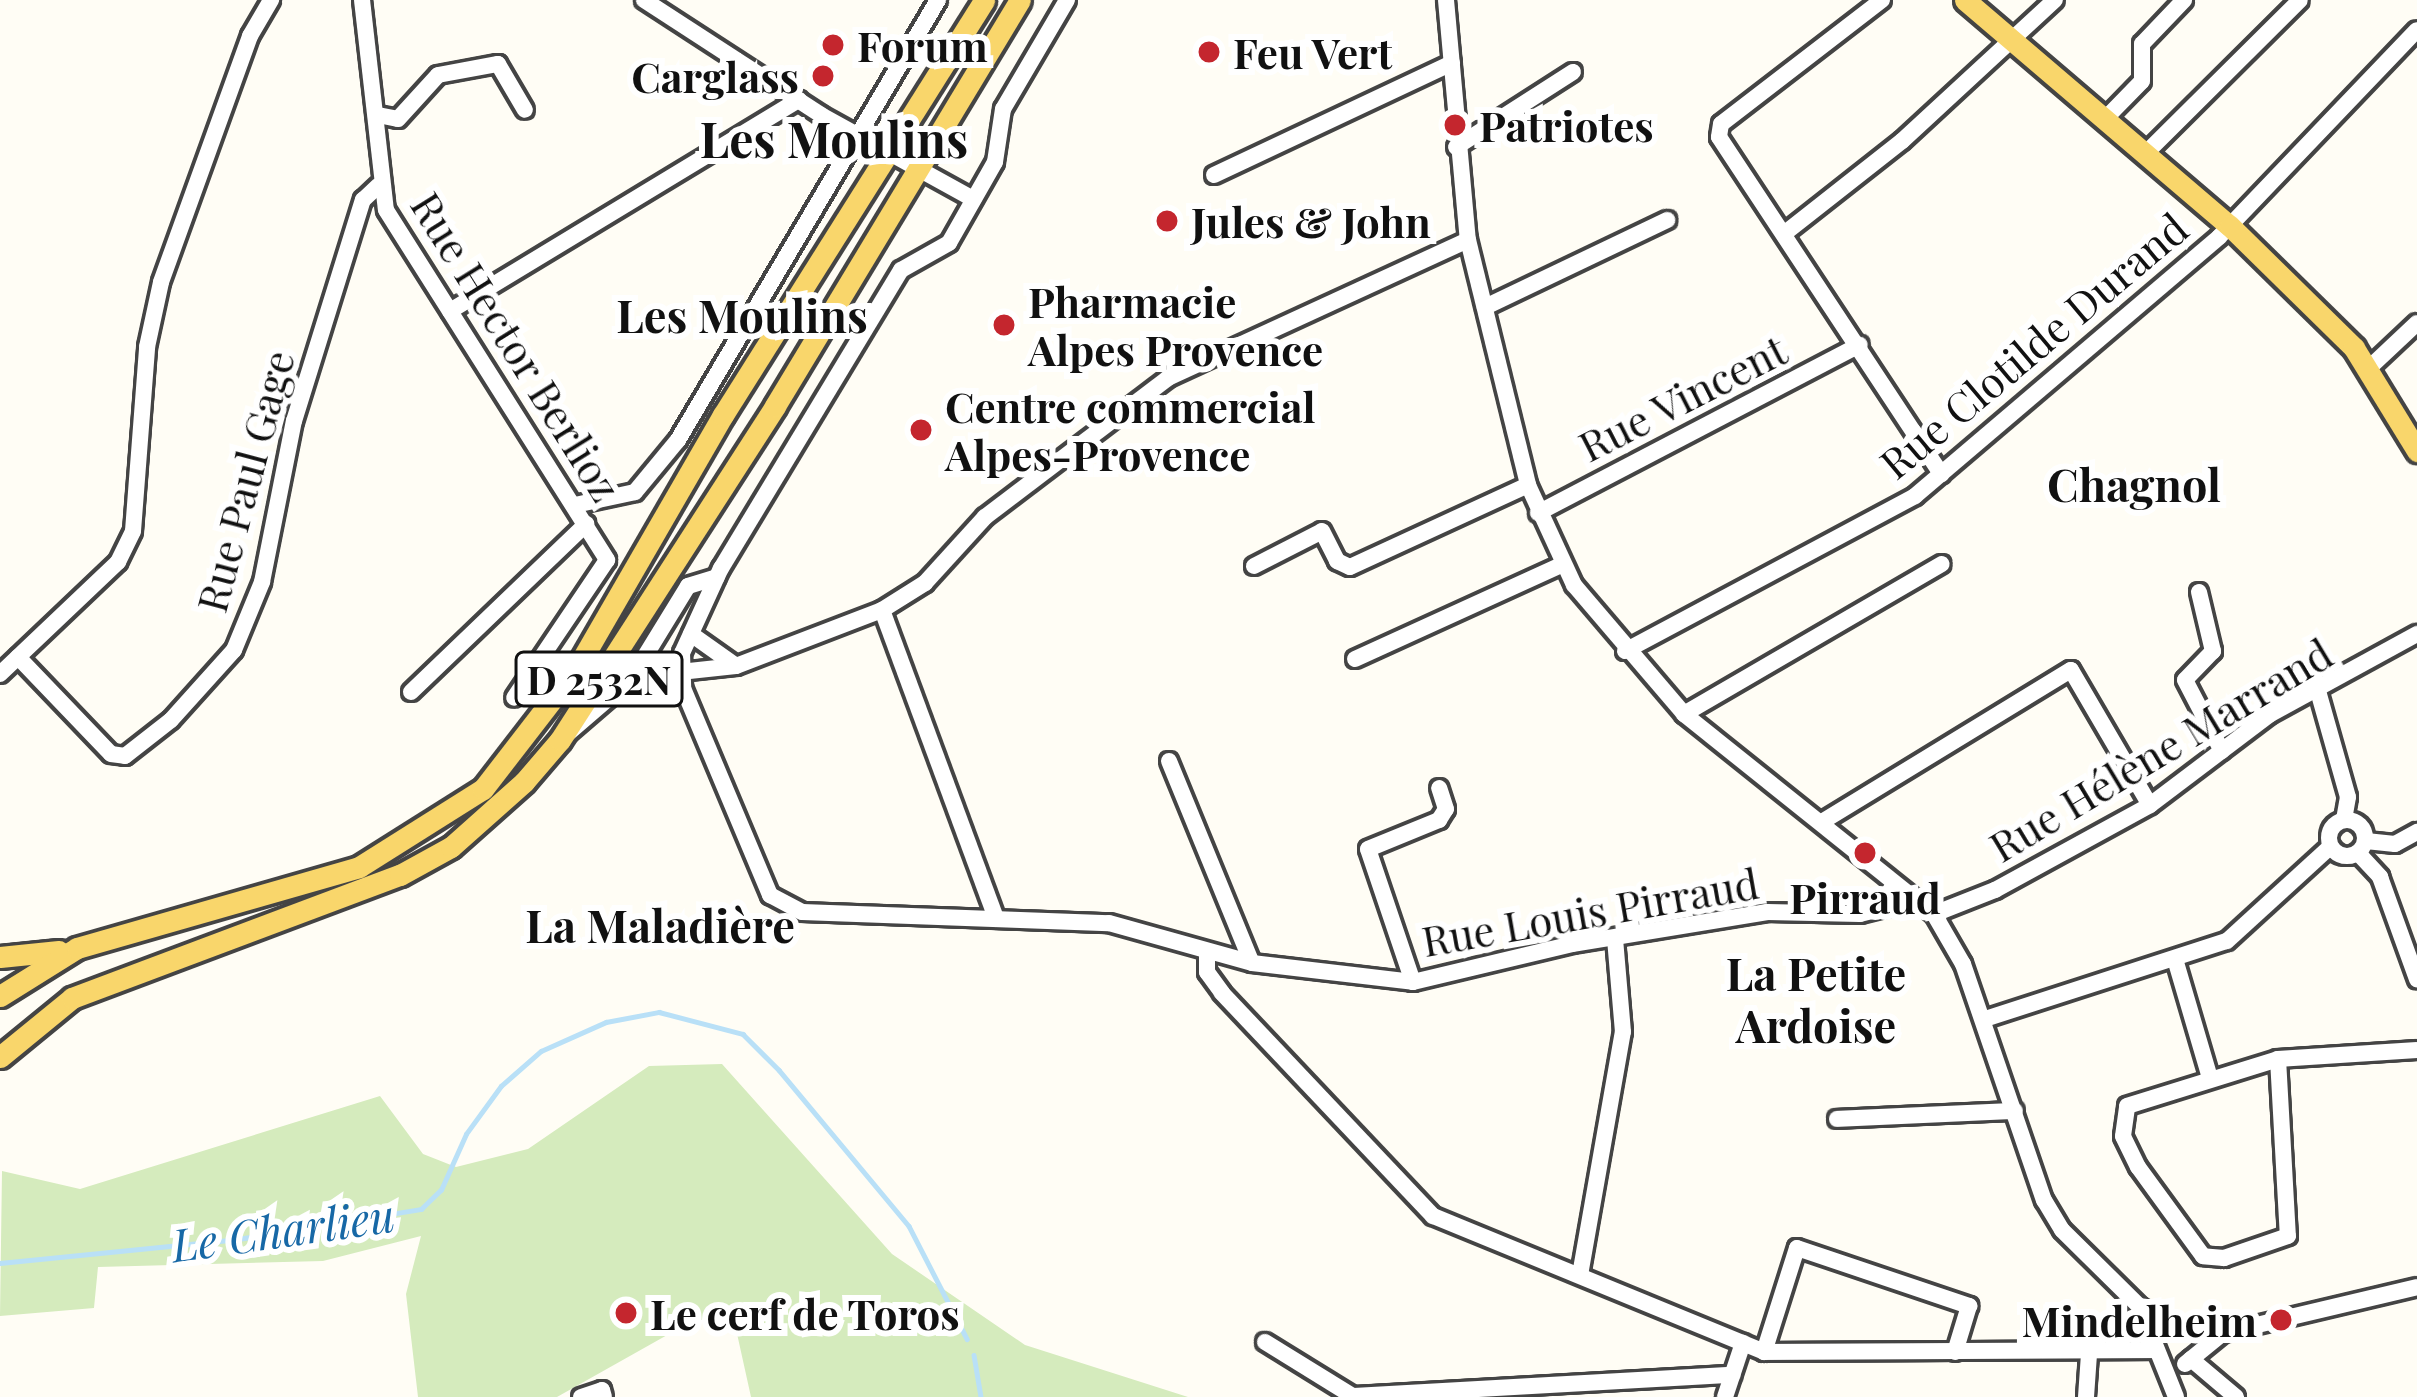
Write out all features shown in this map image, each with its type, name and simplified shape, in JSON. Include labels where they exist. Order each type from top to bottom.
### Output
[{"type":"main road","name":"D 2532N","points":[[0,995],[77,948],[359,867],[483,789],[578,667],[723,415],[984,0]]},
{"type":"main road","name":"D 2532N","points":[[0,1058],[71,998],[348,899],[451,847],[560,740],[1019,0]]},
{"type":"main road","points":[[1972,2],[2012,43],[2230,226],[2368,369],[2417,451]]},
{"type":"main road","points":[[0,957],[77,948]]},
{"type":"street","points":[[0,674],[118,562],[133,531],[147,347],[161,282],[250,36],[271,0]]},
{"type":"street","name":"Rue Hector Berlioz","points":[[362,0],[378,115],[378,186],[410,257],[575,505],[607,568],[514,698]]},
{"type":"street","points":[[644,0],[663,5],[799,100],[973,199]]},
{"type":"street","points":[[575,505],[614,502],[657,469],[732,358],[757,296],[938,0]]},
{"type":"street","points":[[1067,0],[1003,109],[995,162],[950,244],[901,270],[719,572],[680,672],[736,666],[883,610],[925,583],[985,517],[1168,379],[1468,240]]},
{"type":"street","points":[[1446,0],[1468,240],[1528,485],[1563,564],[1625,651],[1684,713],[1825,820],[1934,914],[1984,1019],[2014,1111],[2062,1230],[2140,1306],[2175,1355],[2236,1397]]},
{"type":"street","points":[[1882,0],[1721,124],[1719,136],[1941,474]]},
{"type":"street","points":[[1785,233],[2012,43],[2055,0]]},
{"type":"street","points":[[2104,120],[2142,81],[2142,44],[2184,0]]},
{"type":"street","points":[[2145,154],[2300,0]]},
{"type":"street","name":"Rue Clotilde Durand","points":[[1625,651],[1915,496],[2230,226],[2417,30]]},
{"type":"street","points":[[1214,176],[1452,63]]},
{"type":"street","points":[[378,115],[398,119],[438,75],[497,64],[525,110]]},
{"type":"street","points":[[1456,147],[1574,72]]},
{"type":"street","points":[[450,311],[799,100]]},
{"type":"street","name":"Rue Paul Gage","points":[[18,657],[111,754],[125,756],[170,720],[234,650],[262,582],[294,421],[363,200],[378,186]]},
{"type":"street","points":[[1485,308],[1667,220]]},
{"type":"street","points":[[2368,369],[2417,322]]},
{"type":"street","name":"Rue Vincent","points":[[1538,512],[1860,345]]},
{"type":"street","points":[[1254,566],[1322,531],[1337,561],[1350,567],[1528,485]]},
{"type":"street","points":[[411,692],[586,524]]},
{"type":"street","points":[[1355,659],[1563,564]]},
{"type":"street","points":[[1684,713],[1942,564]]},
{"type":"street","points":[[560,740],[631,679],[688,586],[719,572]]},
{"type":"street","points":[[2199,592],[2213,651],[2185,680],[2222,752]]},
{"type":"street","points":[[883,610],[996,919]]},
{"type":"street","points":[[692,634],[736,666]]},
{"type":"street","name":"Rue Hélène Marrand","points":[[1934,914],[1995,890],[2150,805],[2222,752],[2417,634]]},
{"type":"street","points":[[1825,820],[2071,670],[2150,805]]},
{"type":"street","name":"Rue Louis Pirraud","points":[[680,672],[759,879],[770,896],[802,912],[1108,923],[1252,963],[1414,982],[1615,939],[1767,913],[1881,911],[1920,899]]},
{"type":"street","points":[[1984,1019],[2227,941],[2330,847],[2330,830],[2344,819],[2348,797],[2318,691]]},
{"type":"street","points":[[1169,761],[1252,963]]},
{"type":"street","points":[[1414,982],[1368,849],[1439,820],[1446,809],[1439,788]]},
{"type":"street","points":[[2344,819],[2361,825],[2362,847],[2380,877],[2417,979]]},
{"type":"street","points":[[2330,847],[2343,857],[2362,847],[2395,844],[2417,832]]},
{"type":"street","points":[[1580,1275],[1623,1032],[1615,939]]},
{"type":"street","points":[[1207,952],[1208,972],[1222,992],[1433,1216],[1764,1352],[2175,1355],[2223,1334],[2417,1287]]},
{"type":"street","points":[[2175,958],[2210,1078]]},
{"type":"street","points":[[2278,1059],[2292,1226],[2277,1244],[2224,1258],[2191,1247],[2123,1136],[2127,1106],[2278,1059],[2417,1050]]},
{"type":"street","points":[[1837,1119],[2014,1111]]},
{"type":"street","points":[[1764,1352],[1797,1248],[1969,1306],[1955,1352]]},
{"type":"street","points":[[2140,1306],[2181,1328],[2223,1334]]},
{"type":"street","points":[[2180,1397],[2175,1355],[2181,1328]]},
{"type":"street","points":[[2175,1355],[2181,1328]]},
{"type":"street","points":[[1265,1342],[1353,1397],[1732,1376]]},
{"type":"street","points":[[1725,1397],[1743,1343]]},
{"type":"street","points":[[2086,1397],[2089,1354]]},
{"type":"street","points":[[581,1397],[602,1390],[604,1397]]},
{"type":"green space","points":[[722,1064],[892,1254],[1025,1345],[1188,1397],[751,1397],[732,1311],[685,1325],[557,1397],[418,1397],[406,1294],[421,1236],[323,1261],[98,1267],[94,1308],[0,1316],[2,1171],[80,1189],[380,1096],[423,1154],[456,1167],[528,1149],[649,1066]]},
{"type":"waterway","name":"Le Charlieu","points":[[0,1263],[232,1240],[421,1209],[441,1190],[466,1134],[501,1086],[541,1051],[606,1022],[659,1012],[743,1034],[779,1070],[909,1226],[967,1339]]},
{"type":"waterway","name":"Le Charlieu","points":[[974,1355],[981,1397]]},
{"type":"place","name":"Forum","points":[[833,45]]},
{"type":"place","name":"Feu Vert","points":[[1209,52]]},
{"type":"place","name":"Carglass","points":[[823,76]]},
{"type":"place","name":"Patriotes","points":[[1455,125]]},
{"type":"place","name":"Jules & John","points":[[1167,221]]},
{"type":"place","name":"Pharmacie Alpes Provence","points":[[1004,325]]},
{"type":"place","name":"Centre commercial Alpes-Provence","points":[[921,430]]},
{"type":"place","name":"Pirraud","points":[[1865,853]]},
{"type":"place","name":"Le cerf de Toros","points":[[626,1313]]},
{"type":"place","name":"Mindelheim","points":[[2281,1320]]},
{"type":"district","name":"Les Moulins","points":[[834,139]]},
{"type":"district","name":"Les Moulins","points":[[742,315]]},
{"type":"district","name":"Chagnol","points":[[2134,484]]},
{"type":"district","name":"La Maladière","points":[[660,925]]},
{"type":"district","name":"La Petite Ardoise","points":[[1816,999]]}]
